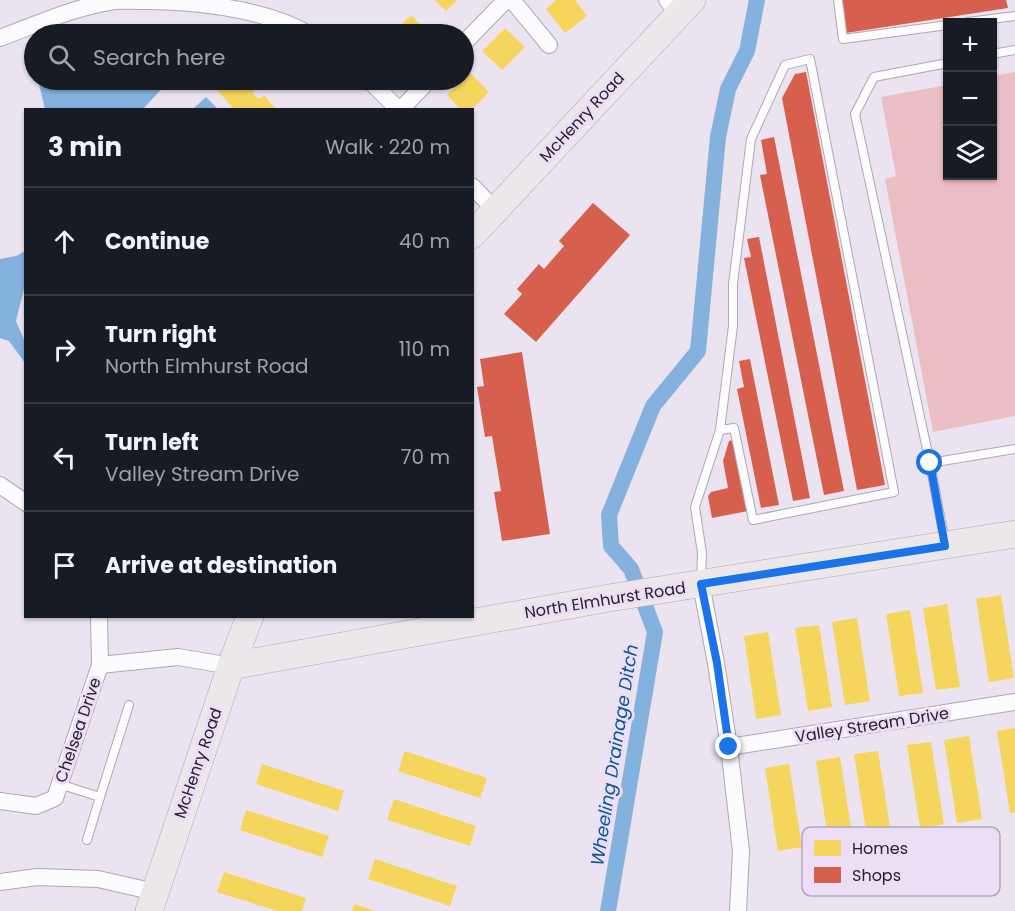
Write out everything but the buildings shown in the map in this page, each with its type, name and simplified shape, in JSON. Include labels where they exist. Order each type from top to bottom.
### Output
[{"type":"main road","name":"McHenry Road","points":[[474,233],[679,5]]},
{"type":"main road","name":"North Elmhurst Road","points":[[231,666],[547,609],[1015,534]]},
{"type":"main road","name":"McHenry Road","points":[[152,901],[249,618]]},
{"type":"street","points":[[474,33],[506,0]]},
{"type":"street","points":[[512,0],[549,45]]},
{"type":"street","points":[[26,24],[56,8],[110,2],[161,1],[241,5],[286,24]]},
{"type":"street","points":[[0,38],[24,25]]},
{"type":"street","points":[[379,90],[397,108]]},
{"type":"street","points":[[401,108],[419,90]]},
{"type":"street","points":[[474,188],[495,210]]},
{"type":"street","points":[[0,485],[24,502]]},
{"type":"street","points":[[689,586],[717,663],[741,851],[738,911]]},
{"type":"street","points":[[99,618],[100,665]]},
{"type":"street","name":"Chelsea Drive","points":[[0,801],[36,806],[55,798],[100,665],[178,657],[231,666]]},
{"type":"street","name":"Valley Stream Drive","points":[[729,747],[1015,702]]},
{"type":"street","points":[[0,882],[37,877],[98,879],[152,901]]},
{"type":"lane","points":[[838,0],[843,39],[943,26]]},
{"type":"lane","points":[[997,18],[1015,16]]},
{"type":"lane","points":[[997,53],[1015,50]]},
{"type":"lane","points":[[689,586],[702,553],[695,507],[720,430],[733,326],[733,284],[751,139],[785,65],[810,59],[894,492],[753,520],[734,428],[720,430]]},
{"type":"lane","points":[[943,64],[874,77],[855,114],[930,463],[945,546]]},
{"type":"lane","points":[[930,463],[1015,449]]},
{"type":"lane","points":[[87,840],[129,705]]},
{"type":"lane","points":[[59,784],[100,797]]},
{"type":"shaded area","points":[[1015,72],[1015,416],[933,432],[885,179],[896,176],[881,97],[943,86],[943,180],[997,180],[997,75]]},
{"type":"water","points":[[40,90],[161,90],[144,108],[45,108]]},
{"type":"water","points":[[206,97],[217,108],[194,108]]},
{"type":"water","points":[[24,252],[24,289],[16,321],[24,340],[24,362],[9,341],[0,338],[0,259],[16,256]]},
{"type":"waterway","name":"Wheeling Drainage Ditch","points":[[608,911],[655,632],[631,569],[611,546],[609,515],[653,406],[698,351],[718,137],[728,89],[747,51],[757,0]]},
{"type":"route","points":[[729,747],[717,663],[701,584],[945,546],[930,463]]}]
